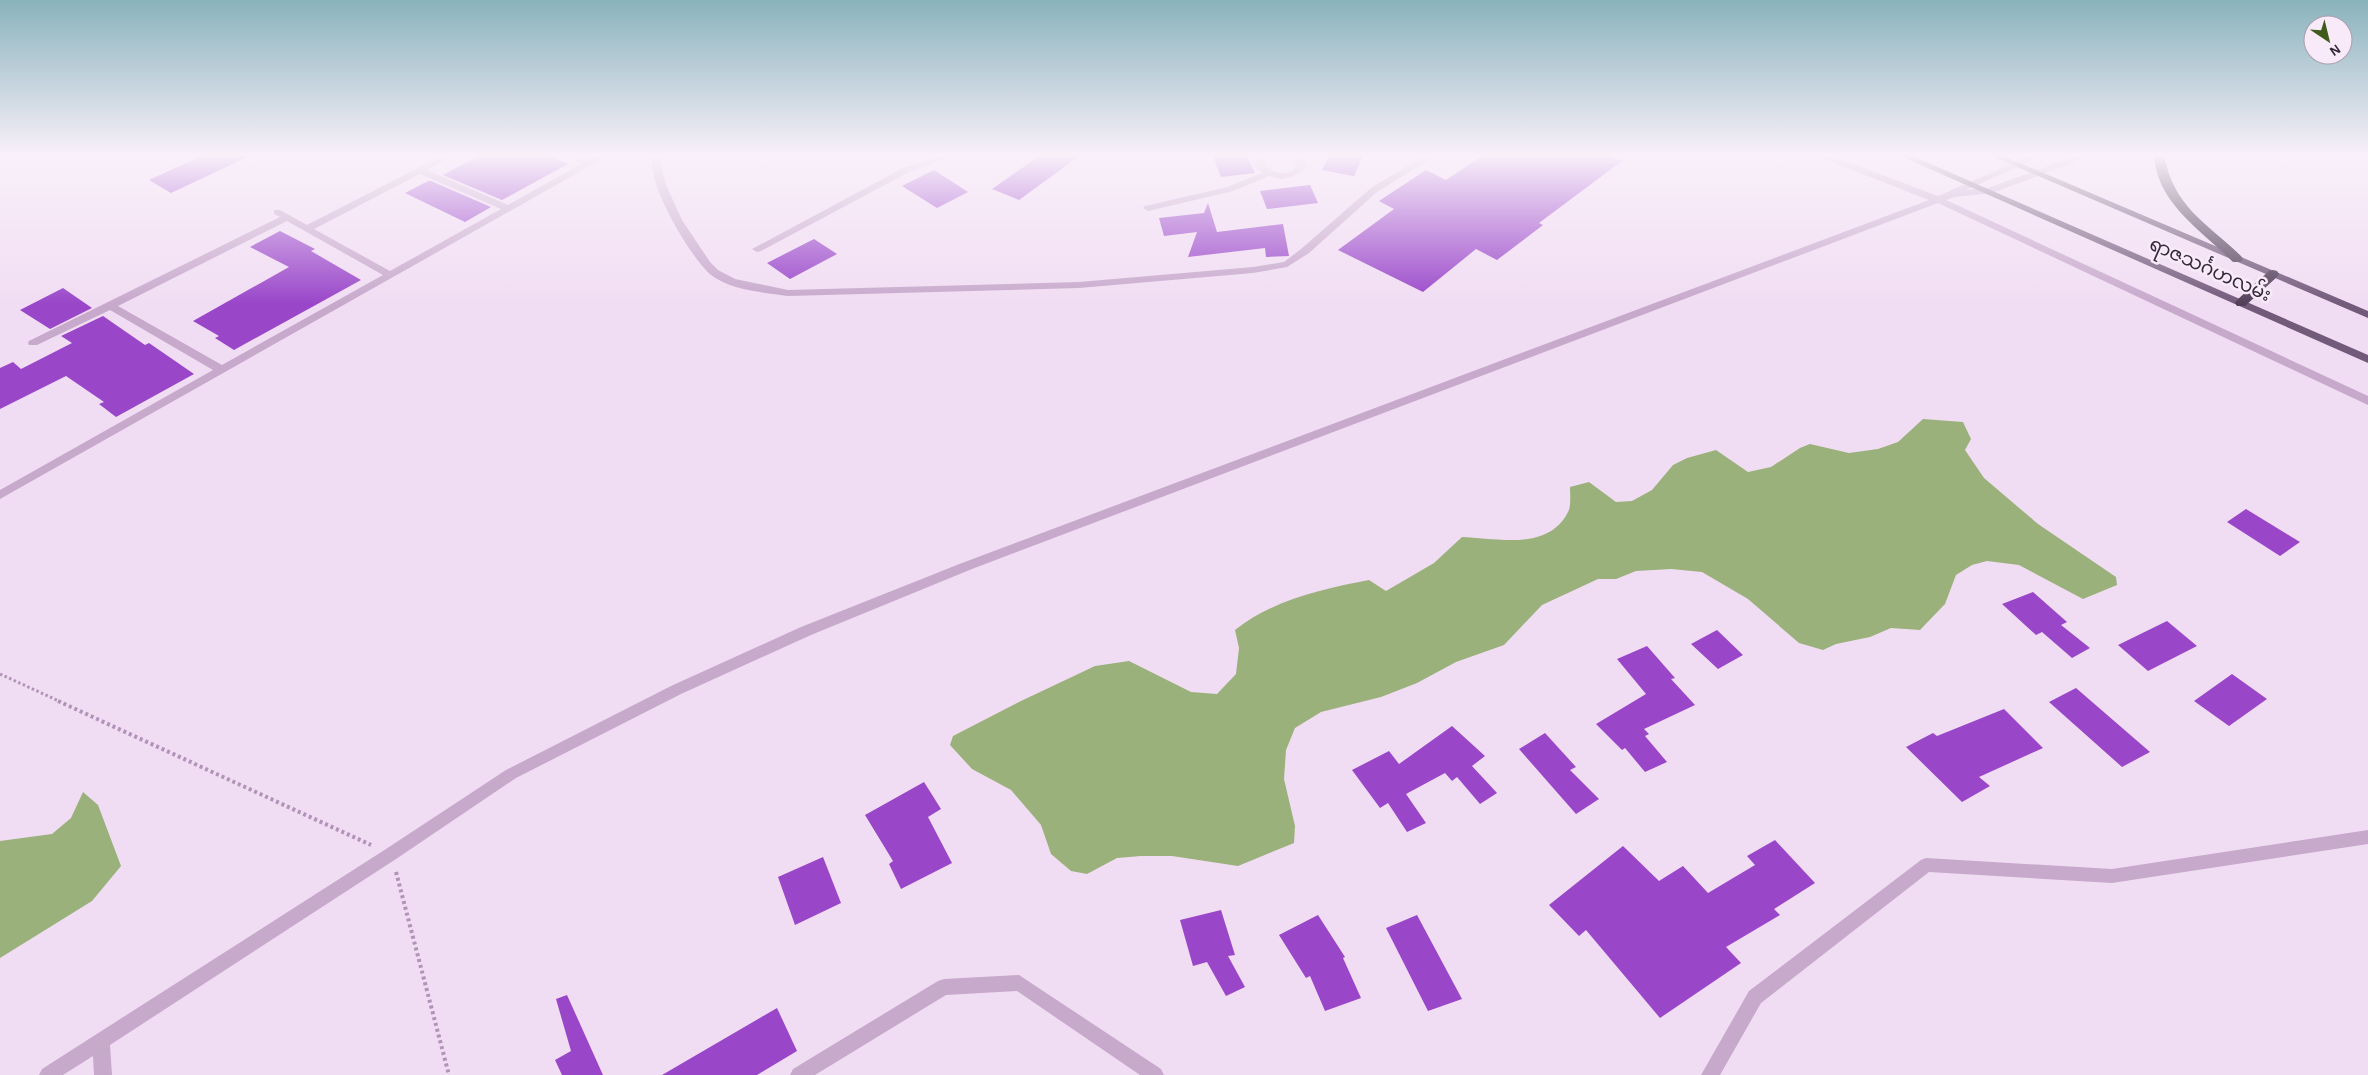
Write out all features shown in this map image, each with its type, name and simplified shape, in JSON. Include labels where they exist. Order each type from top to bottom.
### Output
[{"type":"highway","points":[[2180,204],[2237,259]]},
{"type":"highway","points":[[2241,303],[2273,274]]},
{"type":"main road","name":"ရာဇသင်္ဂဟလမ်း","points":[[2019,204],[2368,359]]},
{"type":"main road","name":"ရာဇသင်္ဂဟလမ်း","points":[[2110,204],[2368,315]]},
{"type":"street","points":[[308,228],[354,204]]},
{"type":"street","points":[[497,204],[508,209]]},
{"type":"street","points":[[0,495],[517,204]]},
{"type":"street","points":[[670,204],[692,246],[714,272],[748,288],[788,293],[1079,285],[1254,270],[1286,264],[1305,252],[1358,204]]},
{"type":"street","points":[[757,249],[842,204]]},
{"type":"street","points":[[1148,208],[1165,204]]},
{"type":"street","points":[[48,1075],[391,854],[510,774],[676,690],[806,630],[967,566],[1928,204]]},
{"type":"street","points":[[1948,204],[2368,400]]},
{"type":"street","points":[[33,343],[110,306],[282,215],[390,275]]},
{"type":"street","points":[[110,306],[221,370]]},
{"type":"street","points":[[1710,1075],[1755,997],[1926,865],[2112,876],[2368,837]]},
{"type":"street","points":[[798,1075],[944,988],[1019,983],[1155,1075]]},
{"type":"street","points":[[100,1041],[103,1075]]},
{"type":"path","points":[[0,674],[391,854],[449,1075]]},
{"type":"shaded area","points":[[1923,419],[1963,422],[1971,439],[1965,450],[1984,478],[2038,524],[2116,577],[2117,585],[2083,599],[2019,565],[1987,561],[1972,565],[1956,575],[1945,604],[1920,630],[1891,628],[1870,637],[1836,644],[1823,650],[1799,643],[1748,599],[1702,572],[1671,569],[1636,571],[1616,579],[1598,579],[1542,605],[1504,645],[1456,662],[1417,683],[1381,697],[1321,712],[1295,728],[1286,750],[1284,779],[1295,826],[1294,843],[1238,866],[1172,856],[1141,856],[1117,858],[1087,874],[1071,871],[1051,854],[1041,825],[1011,790],[972,769],[950,745],[953,736],[1095,666],[1129,661],[1191,692],[1217,694],[1236,674],[1239,648],[1235,630],[1265,611],[1299,597],[1369,580],[1386,591],[1434,563],[1462,537],[1522,540],[1549,532],[1560,523],[1569,510],[1570,487],[1589,482],[1616,502],[1632,501],[1652,490],[1673,465],[1687,458],[1716,450],[1748,472],[1771,467],[1800,448],[1810,444],[1849,453],[1878,449],[1898,442]]},
{"type":"shaded area","points":[[83,792],[98,805],[121,866],[92,901],[0,958],[0,841],[52,834],[71,818]]},
{"type":"building","points":[[428,204],[484,204],[491,207],[465,222]]},
{"type":"building","points":[[931,204],[944,204],[937,208]]},
{"type":"building","points":[[1208,204],[1217,232],[1283,224],[1289,256],[1266,257],[1265,248],[1188,257],[1197,232],[1164,236],[1159,218],[1204,213]]},
{"type":"building","points":[[1265,204],[1308,204],[1267,209]]},
{"type":"building","points":[[1385,204],[1564,204],[1539,223],[1543,225],[1497,260],[1476,249],[1423,292],[1338,250],[1394,209]]},
{"type":"building","points":[[280,231],[315,249],[311,251],[361,280],[234,350],[215,338],[219,336],[193,321],[289,267],[250,247]]},
{"type":"building","points":[[814,239],[837,254],[790,279],[767,263]]},
{"type":"building","points":[[63,288],[92,308],[50,329],[20,310]]},
{"type":"building","points":[[103,316],[145,345],[149,343],[194,374],[116,417],[99,404],[104,402],[66,376],[0,409],[0,368],[13,362],[21,369],[72,343],[61,336]]},
{"type":"building","points":[[2246,509],[2300,542],[2280,556],[2227,522]]},
{"type":"building","points":[[2033,592],[2067,622],[2061,625],[2090,648],[2072,658],[2042,632],[2036,635],[2002,604]]},
{"type":"building","points":[[2167,621],[2197,646],[2148,671],[2118,645]]},
{"type":"building","points":[[1717,630],[1743,655],[1718,669],[1691,644]]},
{"type":"building","points":[[1647,646],[1675,678],[1671,679],[1695,705],[1644,729],[1649,734],[1645,736],[1667,762],[1645,772],[1625,748],[1622,750],[1596,724],[1646,694],[1617,659]]},
{"type":"building","points":[[2232,674],[2267,699],[2229,726],[2194,701]]},
{"type":"building","points":[[2076,688],[2150,752],[2122,767],[2049,702]]},
{"type":"building","points":[[2004,709],[2043,748],[1979,777],[1990,786],[1962,802],[1906,747],[1933,733],[1937,736]]},
{"type":"building","points":[[1452,726],[1485,756],[1472,766],[1497,793],[1480,804],[1457,777],[1452,781],[1445,773],[1406,794],[1426,823],[1407,832],[1388,803],[1380,808],[1352,770],[1389,751],[1399,764]]},
{"type":"building","points":[[1545,733],[1576,767],[1570,770],[1599,799],[1576,814],[1519,749]]},
{"type":"building","points":[[924,782],[941,809],[928,817],[952,863],[901,889],[889,864],[893,861],[865,815]]},
{"type":"building","points":[[1775,840],[1815,883],[1774,909],[1780,915],[1726,947],[1741,963],[1660,1018],[1586,930],[1579,936],[1549,905],[1623,846],[1659,881],[1683,866],[1708,893],[1755,865],[1747,856]]},
{"type":"building","points":[[823,857],[841,903],[795,925],[778,877]]},
{"type":"building","points":[[1221,910],[1235,955],[1228,956],[1245,987],[1226,996],[1207,962],[1193,966],[1180,920]]},
{"type":"building","points":[[1318,915],[1345,957],[1343,958],[1361,998],[1325,1011],[1310,976],[1306,978],[1279,935]]},
{"type":"building","points":[[1417,915],[1462,999],[1428,1011],[1386,928]]},
{"type":"building","points":[[567,995],[603,1075],[562,1075],[555,1060],[571,1051],[556,999]]},
{"type":"building","points":[[777,1008],[797,1051],[757,1075],[662,1075]]}]
